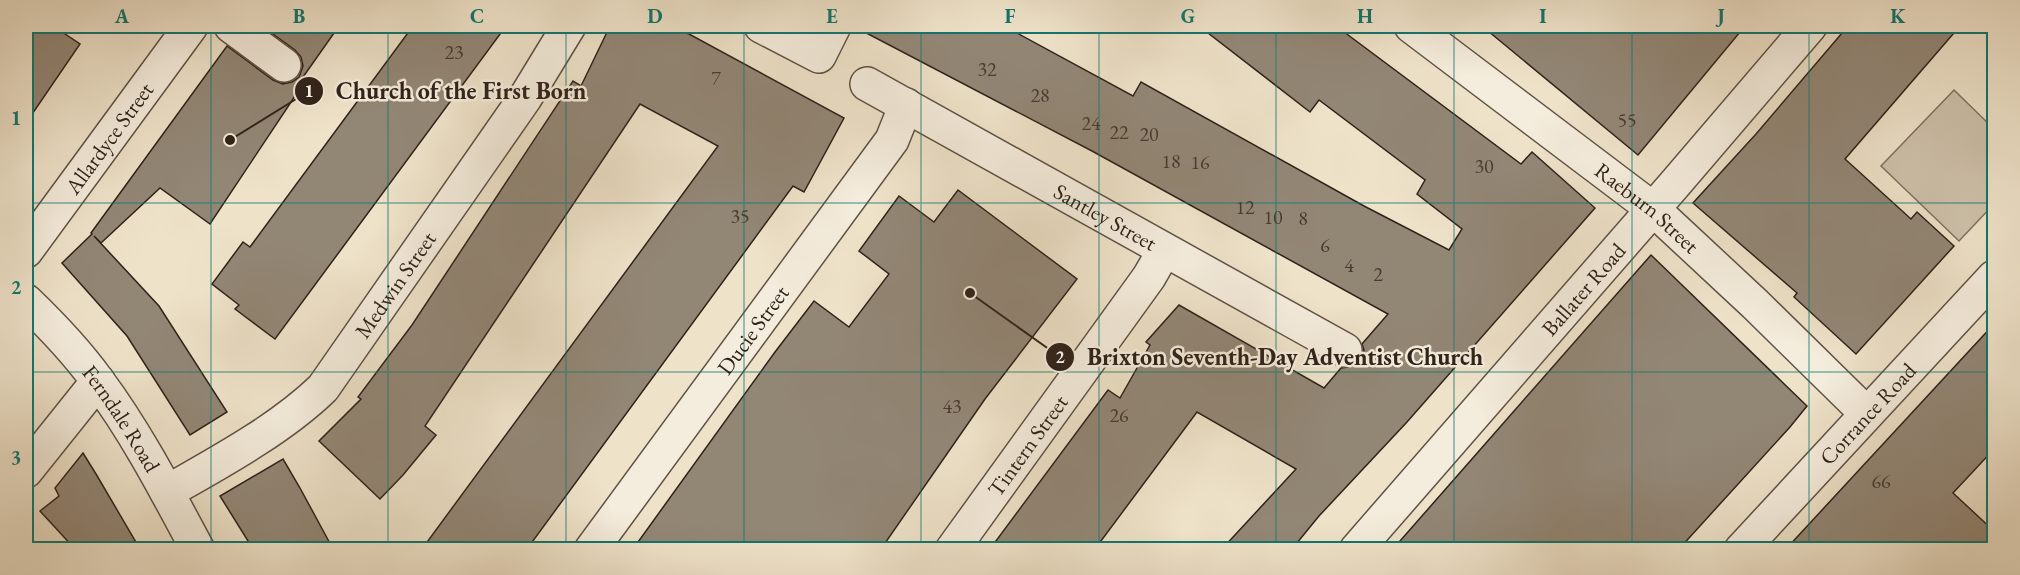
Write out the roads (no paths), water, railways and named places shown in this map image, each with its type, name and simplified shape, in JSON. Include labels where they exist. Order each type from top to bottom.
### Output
[{"type":"street","name":"Allardyce Street","points":[[26,251],[191,26]]},
{"type":"street","points":[[231,26],[284,65]]},
{"type":"street","name":"Medwin Street","points":[[166,492],[284,420],[302,408],[323,388],[525,98],[568,26]]},
{"type":"street","points":[[761,26],[819,56],[834,26]]},
{"type":"street","name":"Raeburn Street","points":[[1411,26],[1653,209],[1755,304],[1866,413]]},
{"type":"street","name":"Ballater Road","points":[[1356,549],[1810,26]]},
{"type":"street","name":"Santley Street","points":[[867,84],[1345,350]]},
{"type":"street","name":"Ducie Street","points":[[591,549],[892,141],[906,105]]},
{"type":"street","name":"Tintern Street","points":[[951,549],[1149,277],[1164,250]]},
{"type":"street","name":"Corrance Road","points":[[1741,549],[1995,277]]},
{"type":"street","name":"Ferndale Road","points":[[26,301],[70,347],[98,381],[198,549]]},
{"type":"street","points":[[26,471],[98,381]]},
{"type":"place","name":"Church of the First Born","points":[[230,140]]},
{"type":"place","name":"Brixton Seventh-Day Adventist Church","points":[[970,293]]}]
